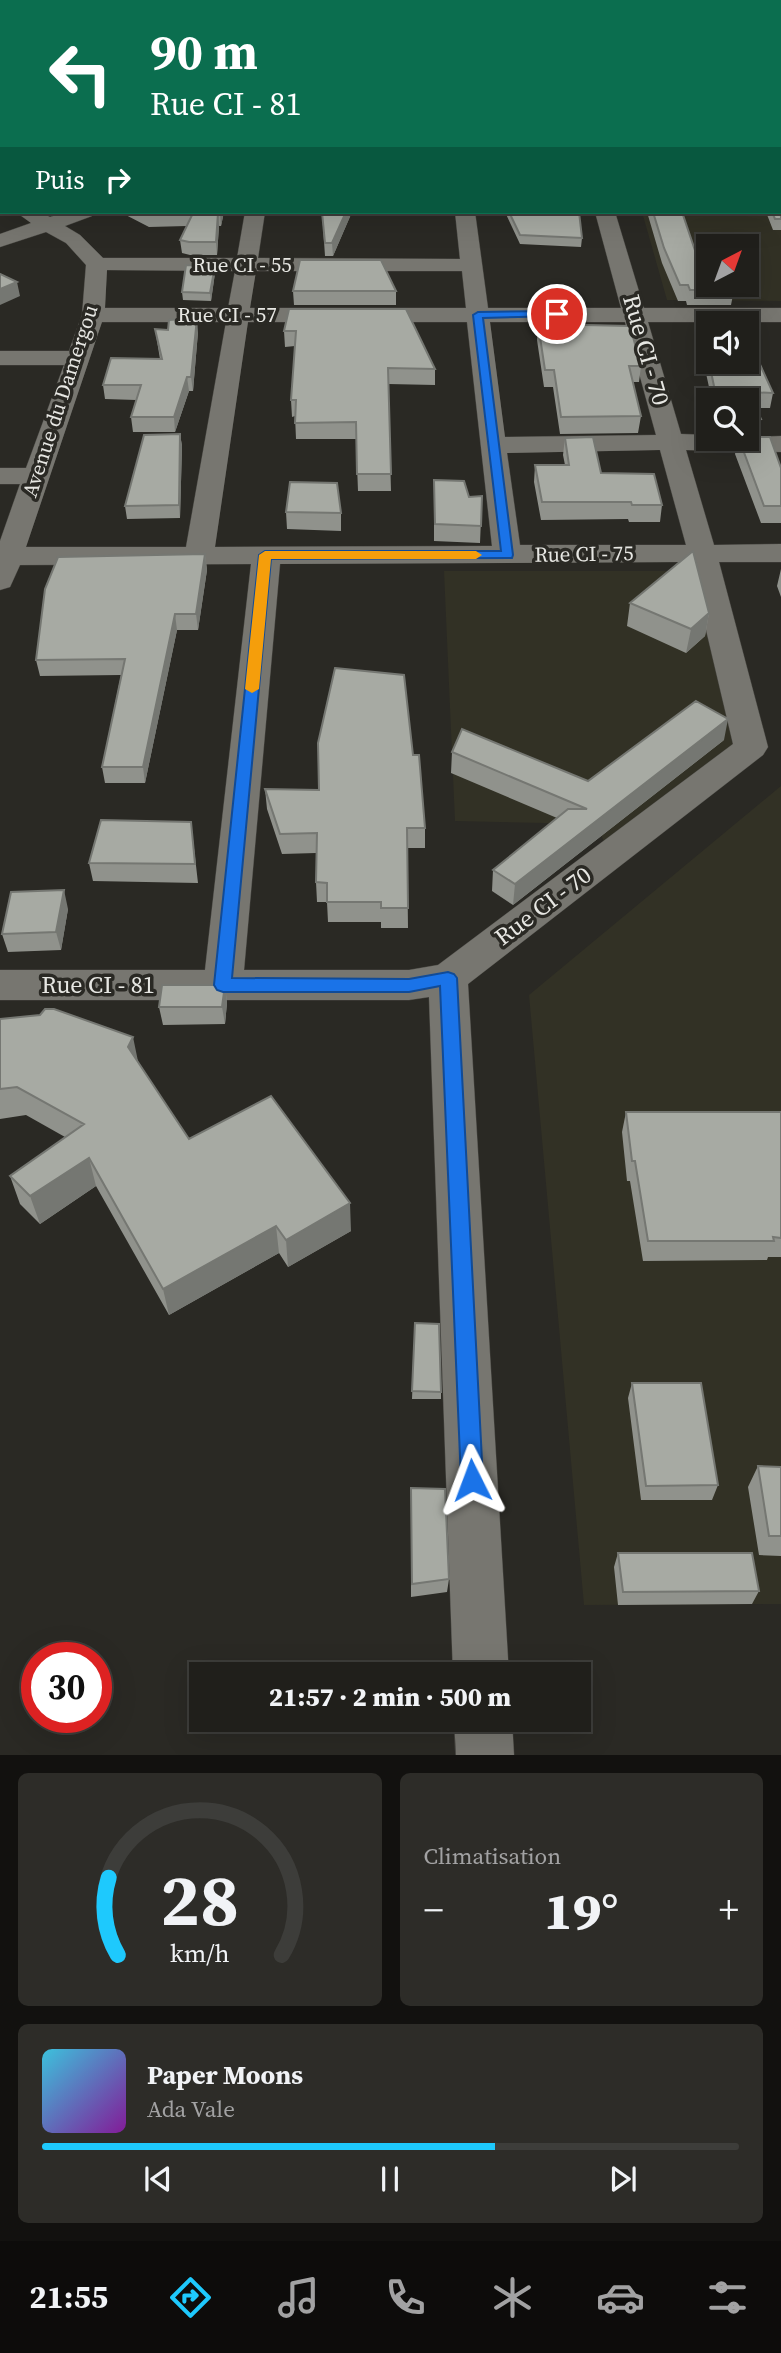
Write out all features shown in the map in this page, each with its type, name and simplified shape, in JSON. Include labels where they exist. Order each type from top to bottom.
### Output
[{"type":"street","points":[[30,214],[73,239],[97,264]]},
{"type":"street","points":[[0,241],[79,214]]},
{"type":"street","points":[[199,555],[256,214]]},
{"type":"street","points":[[465,214],[507,555]]},
{"type":"street","name":"Rue CI - 70","points":[[448,978],[766,747],[702,552],[606,214]]},
{"type":"street","name":"Rue CI - 55","points":[[97,264],[472,265]]},
{"type":"street","name":"Avenue du Damergou","points":[[5,568],[93,315],[97,264]]},
{"type":"street","name":"Rue CI - 57","points":[[93,315],[781,315]]},
{"type":"street","points":[[0,358],[79,358]]},
{"type":"street","points":[[494,445],[671,442],[781,444]]},
{"type":"street","points":[[0,476],[37,476]]},
{"type":"street","name":"Rue CI - 75","points":[[5,568],[199,555],[781,553]]},
{"type":"street","points":[[223,985],[265,555]]},
{"type":"street","points":[[448,978],[480,1662]]},
{"type":"street","name":"Rue CI - 81","points":[[0,985],[409,985],[448,978]]},
{"type":"street","points":[[484,1732],[485,1755]]},
{"type":"shaded area","points":[[643,214],[781,214],[781,301],[667,300]]},
{"type":"shaded area","points":[[444,571],[691,571],[735,744],[605,843],[595,824],[455,821]]},
{"type":"shaded area","points":[[781,786],[781,1604],[584,1605],[529,995]]},
{"type":"building","points":[[193,214],[218,214],[216,242],[180,240]]},
{"type":"building","points":[[322,214],[345,214],[332,243],[325,243]]},
{"type":"building","points":[[510,214],[579,214],[582,238],[520,235]]},
{"type":"building","points":[[654,214],[683,214],[696,253],[696,290],[690,290],[688,285],[680,285],[664,248]]},
{"type":"building","points":[[773,214],[781,214],[781,219],[775,219]]},
{"type":"building","points":[[300,260],[381,260],[396,291],[293,291]]},
{"type":"building","points":[[186,265],[215,266],[210,293],[182,292]]},
{"type":"building","points":[[0,274],[17,282],[0,289]]},
{"type":"building","points":[[289,309],[406,309],[435,369],[388,368],[391,474],[357,474],[356,422],[295,423],[296,400],[291,400],[296,331],[284,331]]},
{"type":"building","points":[[696,310],[741,311],[696,311]]},
{"type":"building","points":[[197,318],[191,377],[187,377],[174,417],[131,417],[141,385],[103,385],[111,358],[162,359],[155,329],[168,330],[169,320]]},
{"type":"building","points":[[538,324],[630,326],[641,366],[629,366],[641,416],[561,417],[554,370],[545,370]]},
{"type":"building","points":[[759,362],[773,393],[759,392],[759,388],[714,388],[711,374],[759,374]]},
{"type":"building","points":[[180,434],[179,505],[125,506],[144,435]]},
{"type":"building","points":[[593,437],[601,473],[654,474],[662,505],[632,505],[631,502],[542,502],[535,465],[569,465],[565,438]]},
{"type":"building","points":[[759,437],[770,437],[781,468],[781,506],[764,506],[743,451],[759,451]]},
{"type":"building","points":[[434,480],[464,481],[469,497],[482,496],[481,526],[435,524]]},
{"type":"building","points":[[290,482],[337,483],[341,513],[286,512]]},
{"type":"building","points":[[693,551],[709,613],[691,629],[630,603]]},
{"type":"building","points":[[205,554],[196,614],[175,614],[143,767],[102,767],[125,659],[36,660],[45,589],[58,557]]},
{"type":"building","points":[[335,668],[404,675],[413,755],[419,755],[425,828],[407,828],[408,908],[381,908],[381,902],[327,902],[327,883],[316,882],[317,833],[280,834],[265,789],[319,790],[318,743]]},
{"type":"building","points":[[696,701],[728,719],[515,884],[493,870],[568,809],[587,809],[452,752],[462,729],[588,781]]},
{"type":"building","points":[[101,820],[191,822],[195,864],[89,863]]},
{"type":"building","points":[[64,890],[56,932],[2,934],[11,892]]},
{"type":"building","points":[[162,985],[225,985],[222,1007],[159,1007]]},
{"type":"building","points":[[45,1009],[54,1009],[133,1037],[128,1047],[189,1139],[271,1096],[350,1203],[286,1240],[276,1226],[163,1289],[89,1158],[30,1196],[10,1176],[84,1124],[17,1087],[0,1089],[0,1019],[40,1015]]},
{"type":"building","points":[[626,1112],[781,1112],[781,1238],[773,1237],[774,1241],[648,1241],[635,1161],[632,1161]]},
{"type":"building","points":[[415,1323],[439,1324],[441,1392],[412,1391]]},
{"type":"building","points":[[632,1383],[701,1383],[718,1485],[646,1486]]},
{"type":"building","points":[[758,1466],[781,1467],[781,1536],[769,1536]]},
{"type":"building","points":[[411,1488],[445,1489],[449,1579],[412,1584]]},
{"type":"building","points":[[618,1553],[752,1553],[759,1591],[623,1592]]},
{"type":"slow traffic","points":[[252,689],[265,555],[476,555]]},
{"type":"route","points":[[472,1480],[448,978],[409,985],[223,985],[265,555],[507,555],[478,315],[557,314]]}]
